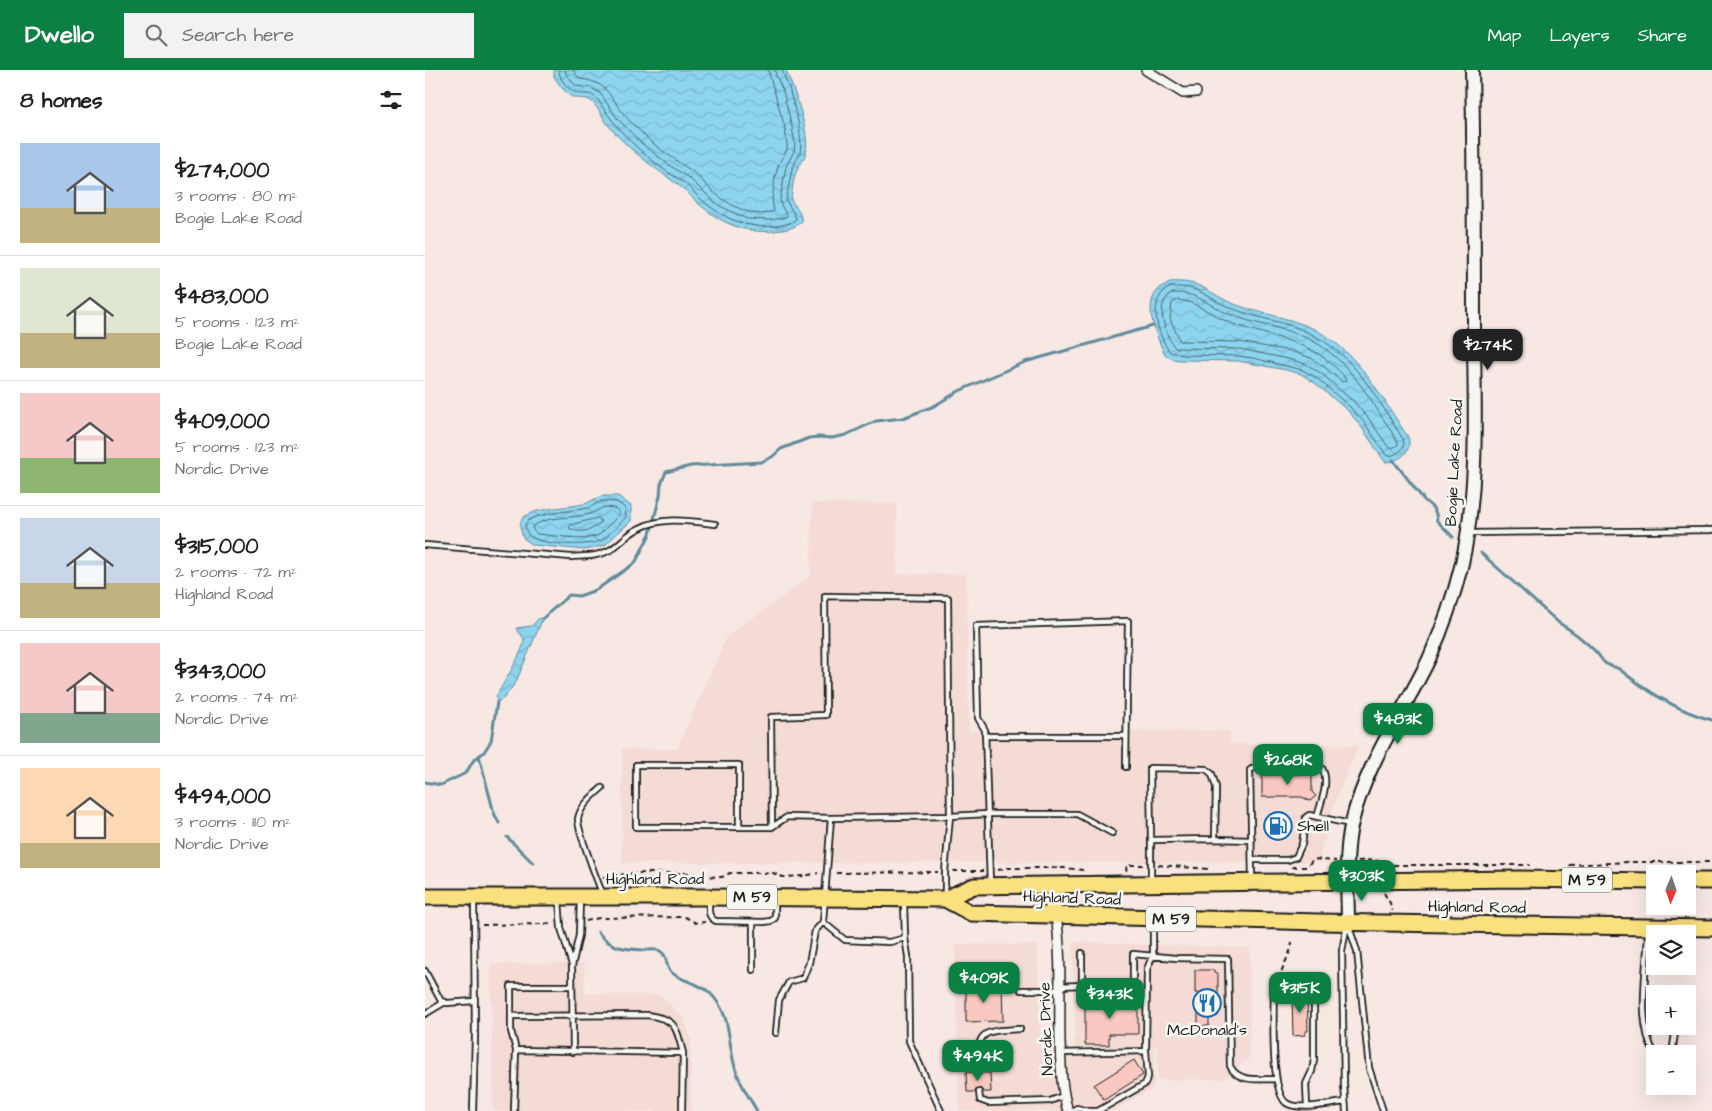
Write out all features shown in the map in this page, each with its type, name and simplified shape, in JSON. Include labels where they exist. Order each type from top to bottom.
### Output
[{"type":"highway","name":"Highland Road","points":[[425,898],[775,897],[945,899],[990,879],[1062,885],[1519,879],[1646,880]]},
{"type":"highway","points":[[1696,881],[1712,881]]},
{"type":"highway","points":[[1056,915],[1052,902],[1056,891],[1062,885]]},
{"type":"highway","name":"Highland Road","points":[[945,899],[971,913],[1348,923],[1646,928]]},
{"type":"highway","name":"Highland Road","points":[[1696,928],[1712,928]]},
{"type":"main road","name":"Bogie Lake Road","points":[[1348,923],[1347,847],[1351,825],[1371,769],[1429,660],[1441,630],[1459,575],[1467,534],[1473,486],[1475,417],[1472,70]]},
{"type":"street","points":[[1146,70],[1183,93],[1196,92]]},
{"type":"street","name":"Nordic Drive","points":[[1056,915],[1059,937],[1063,1096],[1070,1111]]},
{"type":"lane","points":[[425,545],[571,557],[595,556],[610,550],[622,539],[639,528],[659,522],[687,520],[715,524]]},
{"type":"lane","points":[[1467,534],[1712,530]]},
{"type":"lane","points":[[772,827],[771,717],[825,715],[825,596],[948,598],[949,816],[945,899]]},
{"type":"lane","points":[[990,879],[985,730],[977,718],[976,626],[1128,621],[1126,766]]},
{"type":"lane","points":[[985,736],[1126,736]]},
{"type":"lane","points":[[739,827],[739,765],[636,765],[636,827],[739,827],[772,827],[787,817],[1077,814],[1112,833]]},
{"type":"lane","points":[[1252,883],[1250,770],[1254,768],[1307,765],[1322,768],[1326,778],[1317,817]]},
{"type":"lane","points":[[1151,884],[1150,768],[1206,769],[1212,774],[1216,787],[1215,839]]},
{"type":"lane","points":[[601,788],[587,802],[578,819],[603,897]]},
{"type":"lane","points":[[1252,860],[1288,860],[1296,857],[1302,844],[1306,817],[1309,815],[1351,825]]},
{"type":"lane","points":[[776,1033],[779,1000],[789,982],[803,978],[809,963],[815,931],[823,922],[831,818]]},
{"type":"lane","points":[[1151,840],[1252,840]]},
{"type":"lane","points":[[473,1111],[474,897]]},
{"type":"lane","points":[[559,897],[564,942],[572,966]]},
{"type":"lane","points":[[573,1052],[572,966],[579,935],[580,897]]},
{"type":"lane","points":[[709,897],[709,915],[711,919],[716,921],[753,922],[771,921],[775,918],[775,897]]},
{"type":"lane","points":[[904,899],[905,938],[908,956],[909,1041],[941,1111]]},
{"type":"lane","points":[[1070,1111],[1077,1108],[1098,1111],[1145,1084],[1148,1078],[1146,1051],[1147,970],[1153,955],[1153,918]]},
{"type":"lane","points":[[753,922],[753,970]]},
{"type":"lane","points":[[823,922],[845,940],[890,942],[905,938]]},
{"type":"lane","name":"Bogie Lake Road","points":[[1347,1111],[1345,1102],[1343,951],[1348,923]]},
{"type":"lane","name":"Bogie Lake Road","points":[[1348,923],[1357,952],[1369,1068],[1383,1111]]},
{"type":"lane","points":[[1021,990],[1082,985],[1082,953]]},
{"type":"lane","points":[[1133,986],[1133,954],[1176,958],[1228,959],[1229,1056],[1232,1071],[1239,1077],[1276,1079]]},
{"type":"lane","points":[[425,971],[441,1001],[445,1002]]},
{"type":"lane","points":[[1646,974],[1644,996],[1646,1028],[1652,1045]]},
{"type":"lane","points":[[514,1111],[516,1050],[511,1031],[511,986],[572,986]]},
{"type":"lane","points":[[1307,1106],[1306,1084],[1312,1071],[1314,1060],[1313,994],[1309,987],[1274,986],[1276,1079],[1279,1095],[1292,1106],[1307,1106],[1345,1102]]},
{"type":"lane","points":[[425,1014],[445,1002],[474,1001]]},
{"type":"lane","points":[[511,1016],[647,1015],[665,1018],[673,1025],[679,1036],[683,1053],[682,1111]]},
{"type":"lane","points":[[978,1072],[977,1046],[983,1036],[992,1031],[1020,1029]]},
{"type":"lane","points":[[516,1050],[683,1053]]},
{"type":"lane","points":[[1061,1053],[1146,1051]]},
{"type":"lane","points":[[979,1092],[980,1100],[989,1102],[1050,1102],[1063,1096]]},
{"type":"path","points":[[1291,867],[1307,867],[1313,859],[1328,861]]},
{"type":"path","points":[[1373,861],[1395,866],[1529,865]]},
{"type":"path","points":[[1566,866],[1628,862],[1712,862]]},
{"type":"path","points":[[1126,873],[1127,865],[1151,864],[1211,870]]},
{"type":"path","points":[[597,878],[635,873],[691,873],[698,876],[722,876],[731,873],[773,873],[783,877],[804,876],[813,873],[945,872],[990,879],[1007,868],[1064,868],[1083,871]]},
{"type":"path","points":[[1383,888],[1390,903],[1392,916]]},
{"type":"path","points":[[579,921],[599,918],[685,918],[696,923],[702,923],[711,919]]},
{"type":"path","points":[[474,926],[561,922]]},
{"type":"path","points":[[1280,986],[1281,968],[1291,950],[1291,942]]},
{"type":"shaded area","points":[[812,503],[897,504],[897,574],[966,574],[969,732],[1230,731],[1230,744],[1358,745],[1332,809],[1318,862],[622,863],[622,749],[677,749],[727,636],[811,576]]},
{"type":"shaded area","points":[[1073,942],[1250,948],[1249,1058],[1224,1079],[1158,1080],[1158,1047],[1075,1047]]},
{"type":"shaded area","points":[[955,944],[1038,945],[1040,1048],[1154,1048],[1154,1088],[1112,1111],[959,1111]]},
{"type":"shaded area","points":[[584,963],[585,994],[660,995],[683,1017],[691,1039],[691,1111],[493,1111],[491,964]]},
{"type":"water","points":[[554,70],[786,70],[801,111],[806,133],[806,153],[796,174],[791,200],[799,211],[802,221],[789,229],[752,231],[723,221],[706,210],[683,189],[624,143],[591,101],[572,97],[566,92],[554,77]]},
{"type":"water","points":[[1170,282],[1198,285],[1234,304],[1285,318],[1314,329],[1330,339],[1356,363],[1378,391],[1408,437],[1407,452],[1400,458],[1385,462],[1348,411],[1315,383],[1301,374],[1238,361],[1179,360],[1168,357],[1164,353],[1156,334],[1151,314],[1151,304],[1154,295],[1160,288]]},
{"type":"water","points":[[601,496],[618,496],[631,506],[631,521],[605,545],[585,550],[533,545],[523,538],[520,524],[527,515],[543,510],[580,505]]},
{"type":"water","points":[[543,618],[516,682],[504,698],[497,702],[496,696],[523,646],[524,639],[516,628],[532,626],[538,619]]},
{"type":"building","points":[[1312,774],[1312,792],[1316,796],[1310,801],[1302,797],[1262,797],[1262,777],[1264,775]]},
{"type":"building","name":"McDonald's","points":[[1195,970],[1214,970],[1214,973],[1218,973],[1216,1012],[1218,1012],[1218,1016],[1209,1017],[1209,1026],[1198,1026],[1198,993],[1195,993]]},
{"type":"building","points":[[1002,985],[1003,1021],[966,1022],[966,986]]},
{"type":"building","points":[[1292,994],[1307,994],[1308,1031],[1305,1031],[1305,1035],[1293,1036]]},
{"type":"building","points":[[1085,1000],[1138,1000],[1138,1034],[1109,1034],[1109,1045],[1085,1045]]},
{"type":"building","points":[[1134,1060],[1143,1075],[1104,1100],[1094,1085]]},
{"type":"building","points":[[966,1072],[990,1073],[991,1092],[967,1092]]},
{"type":"waterway","points":[[543,618],[569,595],[579,596],[596,590],[635,563],[650,534],[660,496],[661,484],[666,472],[691,466],[761,462],[772,457],[781,449],[809,438],[832,438],[846,435],[876,421],[903,418],[934,406],[959,391],[1025,362],[1153,326]]},
{"type":"waterway","points":[[1393,460],[1424,500],[1433,508],[1437,521],[1453,537]]},
{"type":"waterway","points":[[1481,553],[1559,623],[1587,643],[1605,663],[1619,669],[1640,685],[1675,706],[1712,720]]},
{"type":"waterway","points":[[425,782],[441,785],[466,773],[473,761],[484,752],[491,741],[497,702]]},
{"type":"waterway","points":[[479,756],[494,813],[499,823]]},
{"type":"waterway","points":[[507,837],[533,863]]},
{"type":"waterway","points":[[598,932],[608,942],[619,947],[660,951],[663,953],[667,966],[674,975],[701,986],[710,993],[722,1010],[728,1028],[737,1073],[744,1090],[757,1111]]},
{"type":"place","name":"Shell","points":[[1278,826]]},
{"type":"place","name":"McDonald's","points":[[1207,1003]]}]
